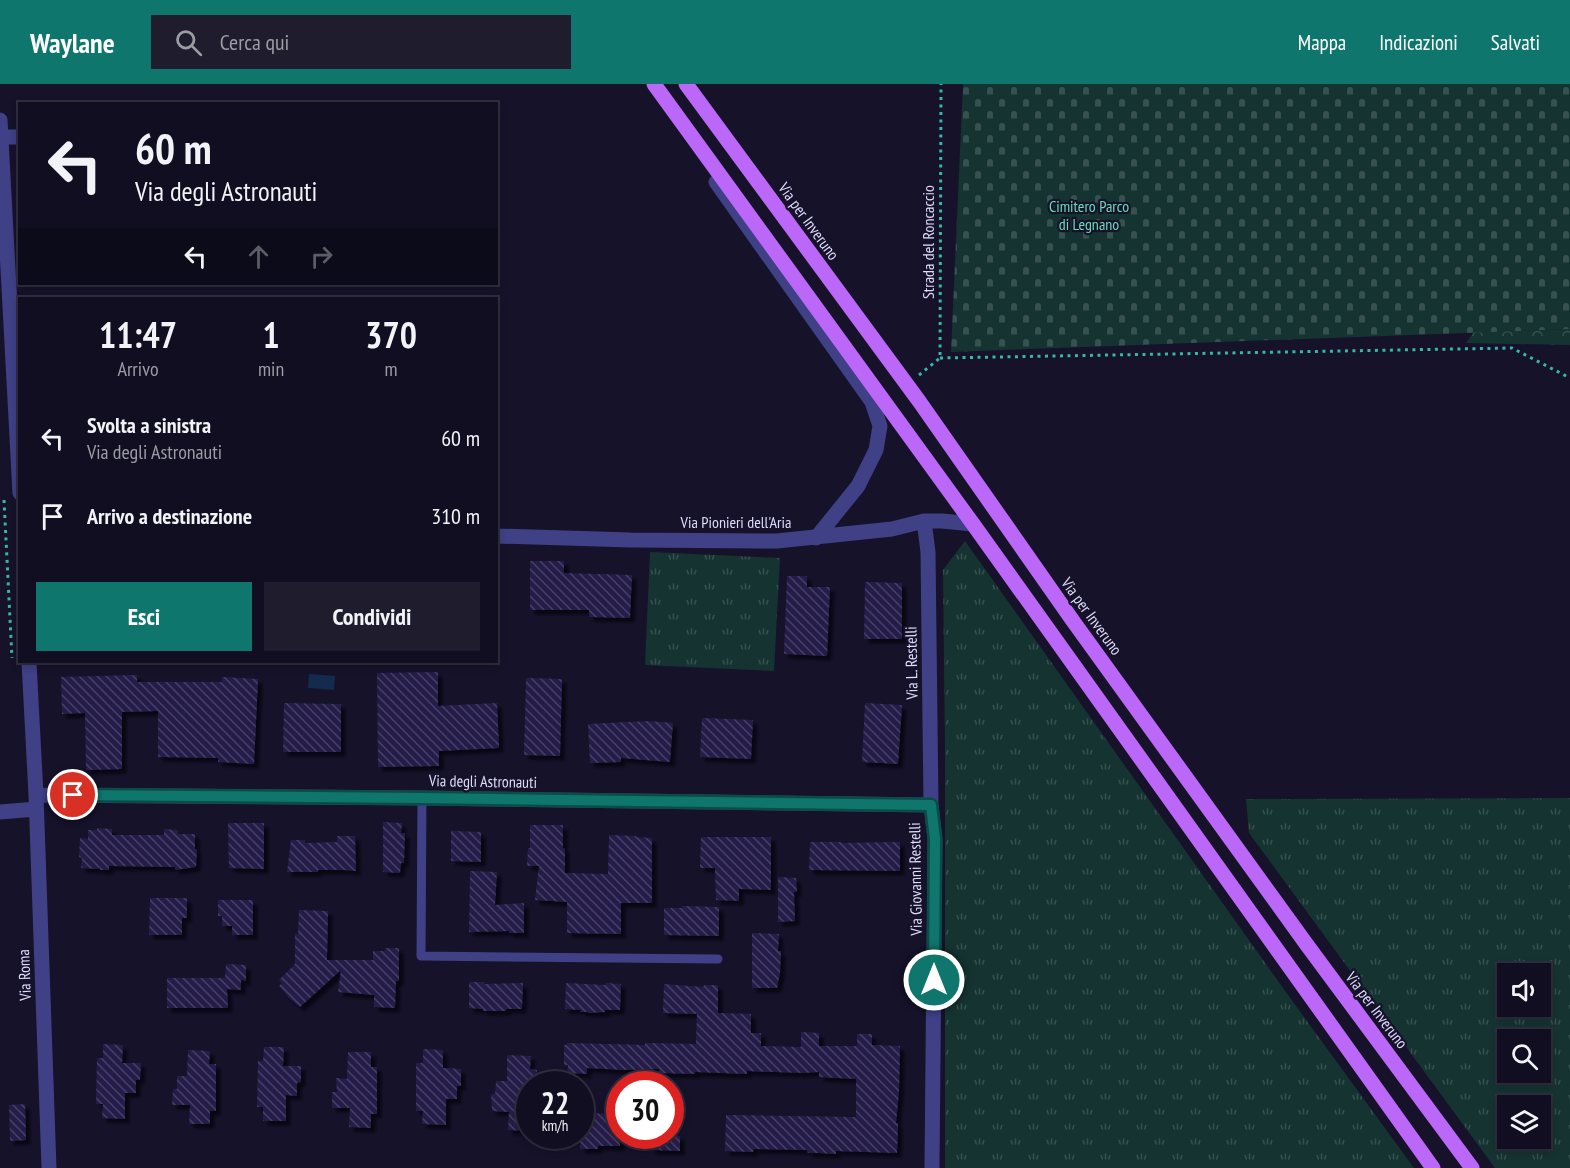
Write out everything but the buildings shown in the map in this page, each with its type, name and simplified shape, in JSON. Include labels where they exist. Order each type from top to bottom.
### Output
[{"type":"main road","points":[[654,84],[974,524],[1432,1168]]},
{"type":"main road","name":"Via per Inveruno","points":[[686,84],[907,385],[1319,962],[1472,1168]]},
{"type":"street","points":[[678,117],[696,154],[872,402],[880,426],[876,450],[858,486],[816,538]]},
{"type":"street","points":[[0,120],[18,457]]},
{"type":"street","points":[[0,133],[18,137]]},
{"type":"street","name":"Via Pionieri dell'Aria","points":[[498,536],[777,541],[892,529],[924,521],[942,520],[974,524]]},
{"type":"street","name":"Via L. Restelli","points":[[924,521],[928,552],[931,805]]},
{"type":"street","name":"Via Roma","points":[[29,663],[49,1168]]},
{"type":"street","name":"Via degli Astronauti","points":[[0,812],[36,795],[931,805]]},
{"type":"street","name":"Via Giovanni Restelli","points":[[931,805],[935,839],[932,1168]]},
{"type":"lane","points":[[422,798],[421,956],[718,959]]},
{"type":"path","name":"Strada del Roncaccio","points":[[940,358],[941,84]]},
{"type":"path","points":[[907,385],[940,358],[1512,348],[1570,378]]},
{"type":"green space","name":"Cimitero Parco di Legnano","points":[[963,84],[1570,84],[1570,329],[951,352]]},
{"type":"green space","points":[[1570,329],[1570,345],[1466,343],[1474,332]]},
{"type":"green space","points":[[965,541],[1414,1168],[945,1168],[943,570]]},
{"type":"green space","points":[[650,552],[780,558],[774,671],[645,665]]},
{"type":"green space","points":[[1570,798],[1570,1168],[1495,1168],[1249,833],[1246,799]]},
{"type":"water","points":[[309,674],[335,676],[334,690],[308,688]]},
{"type":"route","points":[[73,795],[931,805],[935,839],[934,980]]}]
